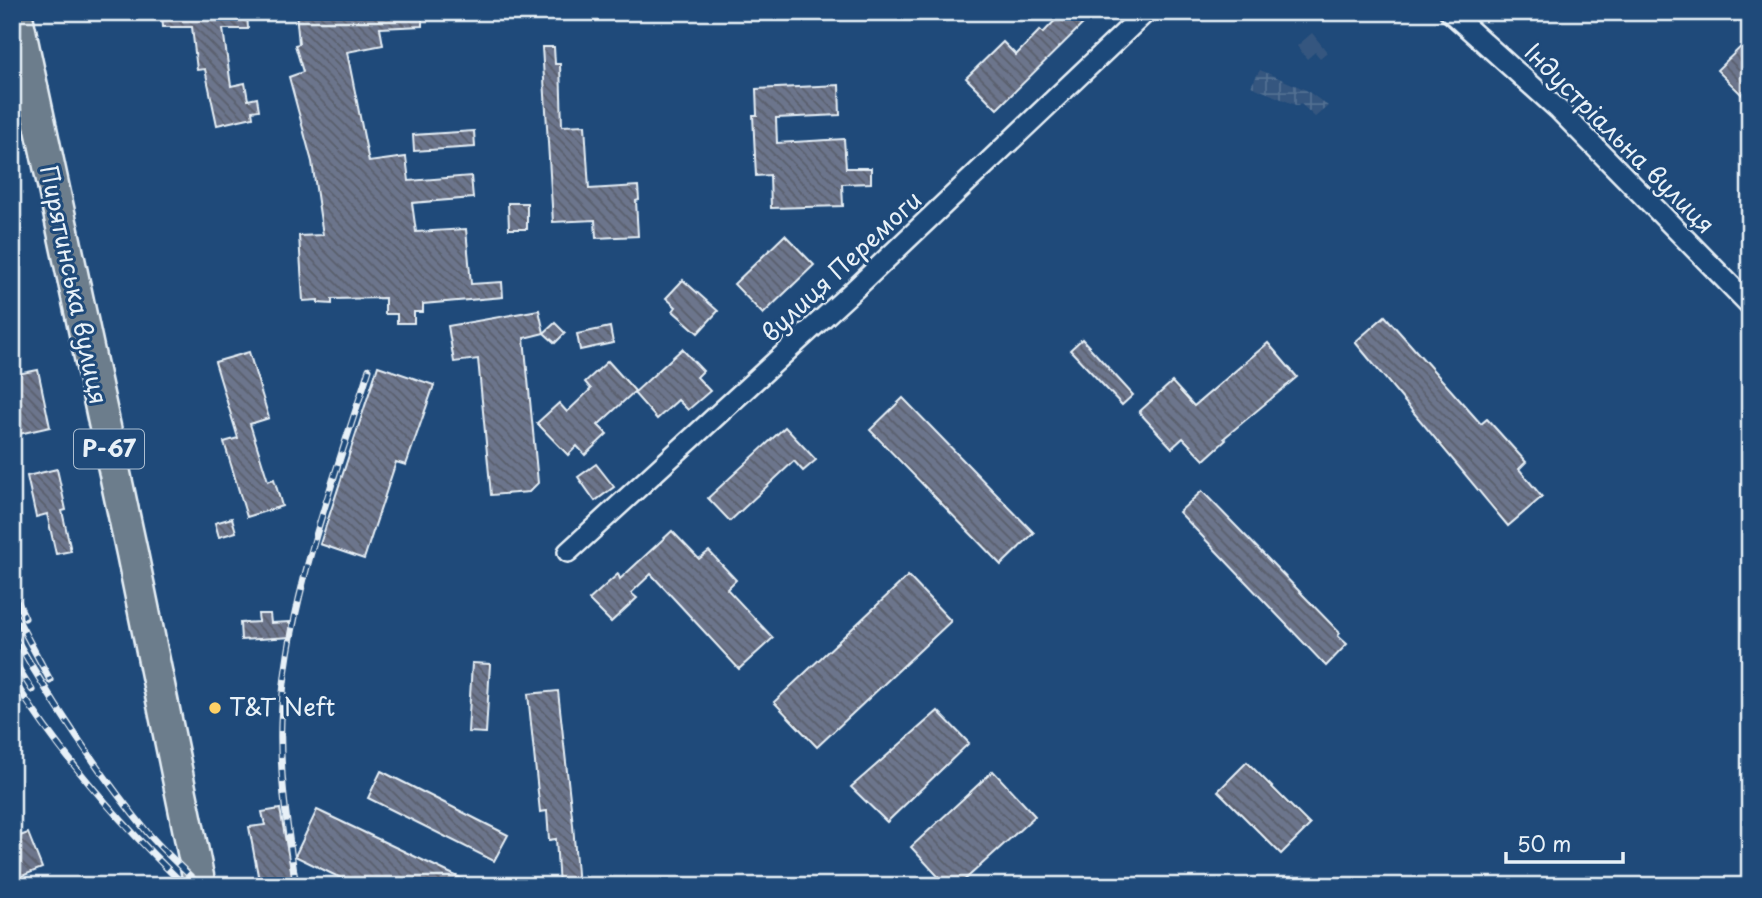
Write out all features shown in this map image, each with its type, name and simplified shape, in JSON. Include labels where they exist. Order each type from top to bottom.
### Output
[{"type":"main road","name":"Пирятинська вулиця","points":[[16,12],[200,886]]},
{"type":"street","name":"вулиця Перемоги","points":[[568,552],[848,295],[1146,12]]},
{"type":"street","name":"Індустріальна вулиця","points":[[1450,12],[1559,110],[1750,305]]},
{"type":"shaded area","points":[[1312,33],[1327,52],[1320,58],[1315,52],[1307,59],[1297,46]]},
{"type":"shaded area","points":[[1260,70],[1306,90],[1328,106],[1315,117],[1300,103],[1298,106],[1251,86]]},
{"type":"building","points":[[162,12],[247,12],[248,29],[223,29],[231,86],[245,83],[248,100],[257,98],[259,110],[252,111],[253,117],[217,125],[205,69],[197,70],[192,27],[163,27]]},
{"type":"building","points":[[296,12],[422,12],[422,26],[380,28],[383,45],[347,52],[369,162],[406,157],[409,181],[471,176],[473,198],[412,203],[416,232],[466,229],[471,284],[502,282],[503,297],[423,304],[423,312],[414,312],[414,323],[397,323],[397,314],[385,314],[385,298],[332,299],[332,304],[318,303],[318,300],[303,301],[299,236],[323,235],[312,162],[289,77],[303,72],[295,45],[299,44]]},
{"type":"building","points":[[1063,12],[1095,12],[997,109],[966,78],[1003,42],[1016,55],[1040,30],[1043,33]]},
{"type":"building","points":[[1750,38],[1750,88],[1742,95],[1717,70]]},
{"type":"building","points":[[542,47],[554,47],[555,64],[560,64],[562,126],[585,125],[589,189],[638,186],[638,236],[596,238],[595,220],[553,222]]},
{"type":"building","points":[[839,85],[840,115],[776,118],[777,143],[844,139],[846,168],[871,168],[871,183],[842,184],[843,206],[771,208],[770,175],[756,176],[753,115],[757,115],[756,89]]},
{"type":"building","points":[[474,131],[475,147],[414,151],[413,135]]},
{"type":"building","points":[[508,203],[527,203],[527,229],[509,229]]},
{"type":"building","points":[[785,235],[814,265],[763,314],[734,284]]},
{"type":"building","points":[[683,280],[718,311],[698,333],[673,311],[676,307],[666,298]]},
{"type":"building","points":[[539,310],[544,333],[524,338],[538,483],[529,492],[491,495],[478,359],[454,362],[448,326]]},
{"type":"building","points":[[1385,316],[1481,424],[1487,419],[1526,462],[1519,469],[1542,497],[1508,526],[1355,342]]},
{"type":"building","points":[[555,323],[565,333],[555,343],[544,333]]},
{"type":"building","points":[[610,327],[613,343],[580,350],[577,334]]},
{"type":"building","points":[[1082,339],[1133,395],[1122,405],[1070,350]]},
{"type":"building","points":[[1268,343],[1297,377],[1224,438],[1226,440],[1204,460],[1183,438],[1172,448],[1139,412],[1172,382],[1194,406]]},
{"type":"building","points":[[682,349],[703,371],[697,377],[710,391],[688,410],[678,400],[657,419],[634,393]]},
{"type":"building","points":[[249,352],[269,418],[250,424],[268,481],[274,479],[282,506],[247,517],[224,442],[238,438],[215,362]]},
{"type":"building","points":[[608,361],[635,391],[598,425],[607,434],[585,455],[577,446],[568,455],[537,423],[559,403],[567,412],[591,389],[585,382]]},
{"type":"building","points":[[378,366],[434,385],[406,465],[396,462],[364,559],[320,544]]},
{"type":"building","points":[[38,370],[50,427],[19,434],[12,400],[12,375]]},
{"type":"building","points":[[903,398],[1034,533],[1001,565],[870,430]]},
{"type":"building","points":[[785,427],[816,460],[803,471],[794,461],[730,521],[708,498]]},
{"type":"building","points":[[596,464],[614,487],[595,501],[578,477]]},
{"type":"building","points":[[57,469],[66,510],[62,511],[71,551],[56,554],[47,514],[36,517],[27,476]]},
{"type":"building","points":[[1202,491],[1340,633],[1338,636],[1347,644],[1326,666],[1179,512]]},
{"type":"building","points":[[232,518],[236,532],[219,537],[215,523]]},
{"type":"building","points":[[672,531],[699,559],[709,551],[736,580],[727,589],[773,638],[739,669],[651,574],[631,593],[637,598],[611,622],[589,600],[618,574],[620,579]]},
{"type":"building","points":[[908,576],[951,621],[817,747],[774,702]]},
{"type":"building","points":[[258,614],[270,614],[271,623],[290,622],[291,637],[241,640],[240,623],[259,622]]},
{"type":"building","points":[[472,663],[490,664],[486,733],[468,732]]},
{"type":"building","points":[[558,691],[578,886],[559,886],[556,839],[549,840],[547,811],[540,812],[528,694]]},
{"type":"building","points":[[938,711],[969,743],[887,822],[851,787]]},
{"type":"building","points":[[1247,762],[1310,825],[1281,854],[1218,791]]},
{"type":"building","points":[[381,771],[508,835],[494,861],[368,798]]},
{"type":"building","points":[[993,771],[1035,816],[958,886],[947,886],[911,847]]},
{"type":"building","points":[[280,809],[294,886],[260,886],[249,827],[265,825],[262,812]]},
{"type":"building","points":[[317,810],[477,886],[357,886],[295,856]]},
{"type":"building","points":[[28,833],[42,868],[12,880],[12,839]]},
{"type":"railway","points":[[296,886],[281,763],[285,677],[302,587],[327,498],[369,369]]},
{"type":"railway","points":[[12,589],[25,618]]},
{"type":"railway","points":[[12,609],[50,680]]},
{"type":"railway","points":[[12,632],[92,760],[153,839],[200,886]]},
{"type":"railway","points":[[12,658],[32,690]]},
{"type":"railway","points":[[12,678],[70,761],[137,837],[185,886]]},
{"type":"place","name":"T&T Neft","points":[[215,708]]}]
